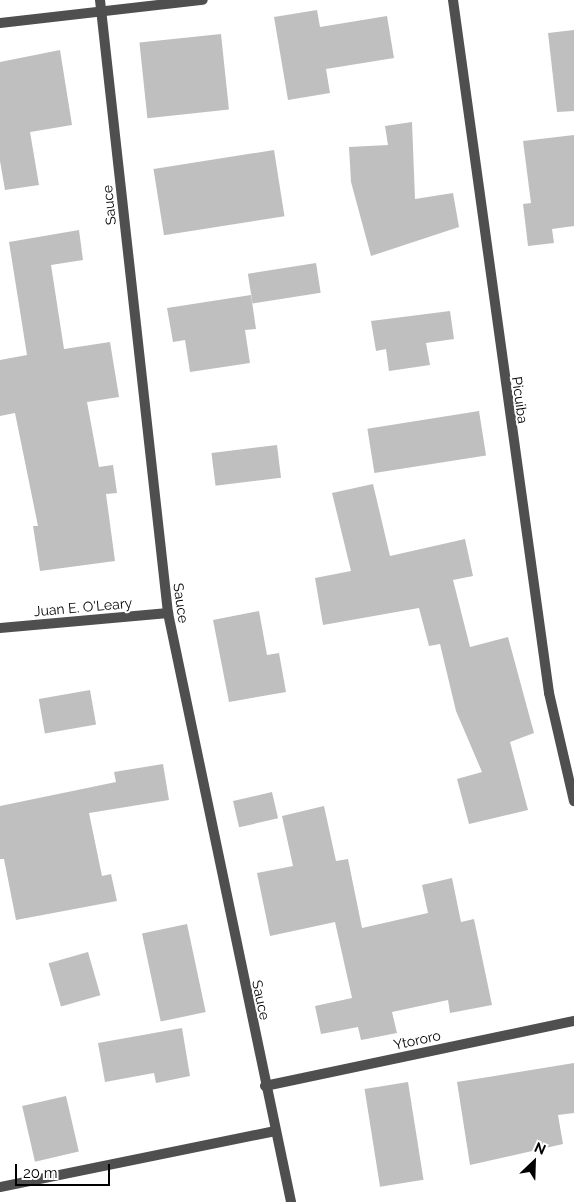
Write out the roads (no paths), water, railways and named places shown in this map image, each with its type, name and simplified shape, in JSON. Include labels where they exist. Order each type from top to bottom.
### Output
[{"type":"street","name":"Sauce","points":[[100,0],[168,613],[265,1086],[291,1202]]},
{"type":"street","points":[[0,23],[203,0]]},
{"type":"street","name":"Picuiba","points":[[453,0],[549,693],[574,801]]},
{"type":"street","name":"Juan E. O'Leary","points":[[0,628],[168,613]]},
{"type":"street","name":"Ytororo","points":[[265,1086],[574,1021]]},
{"type":"street","points":[[0,1187],[275,1131]]}]
